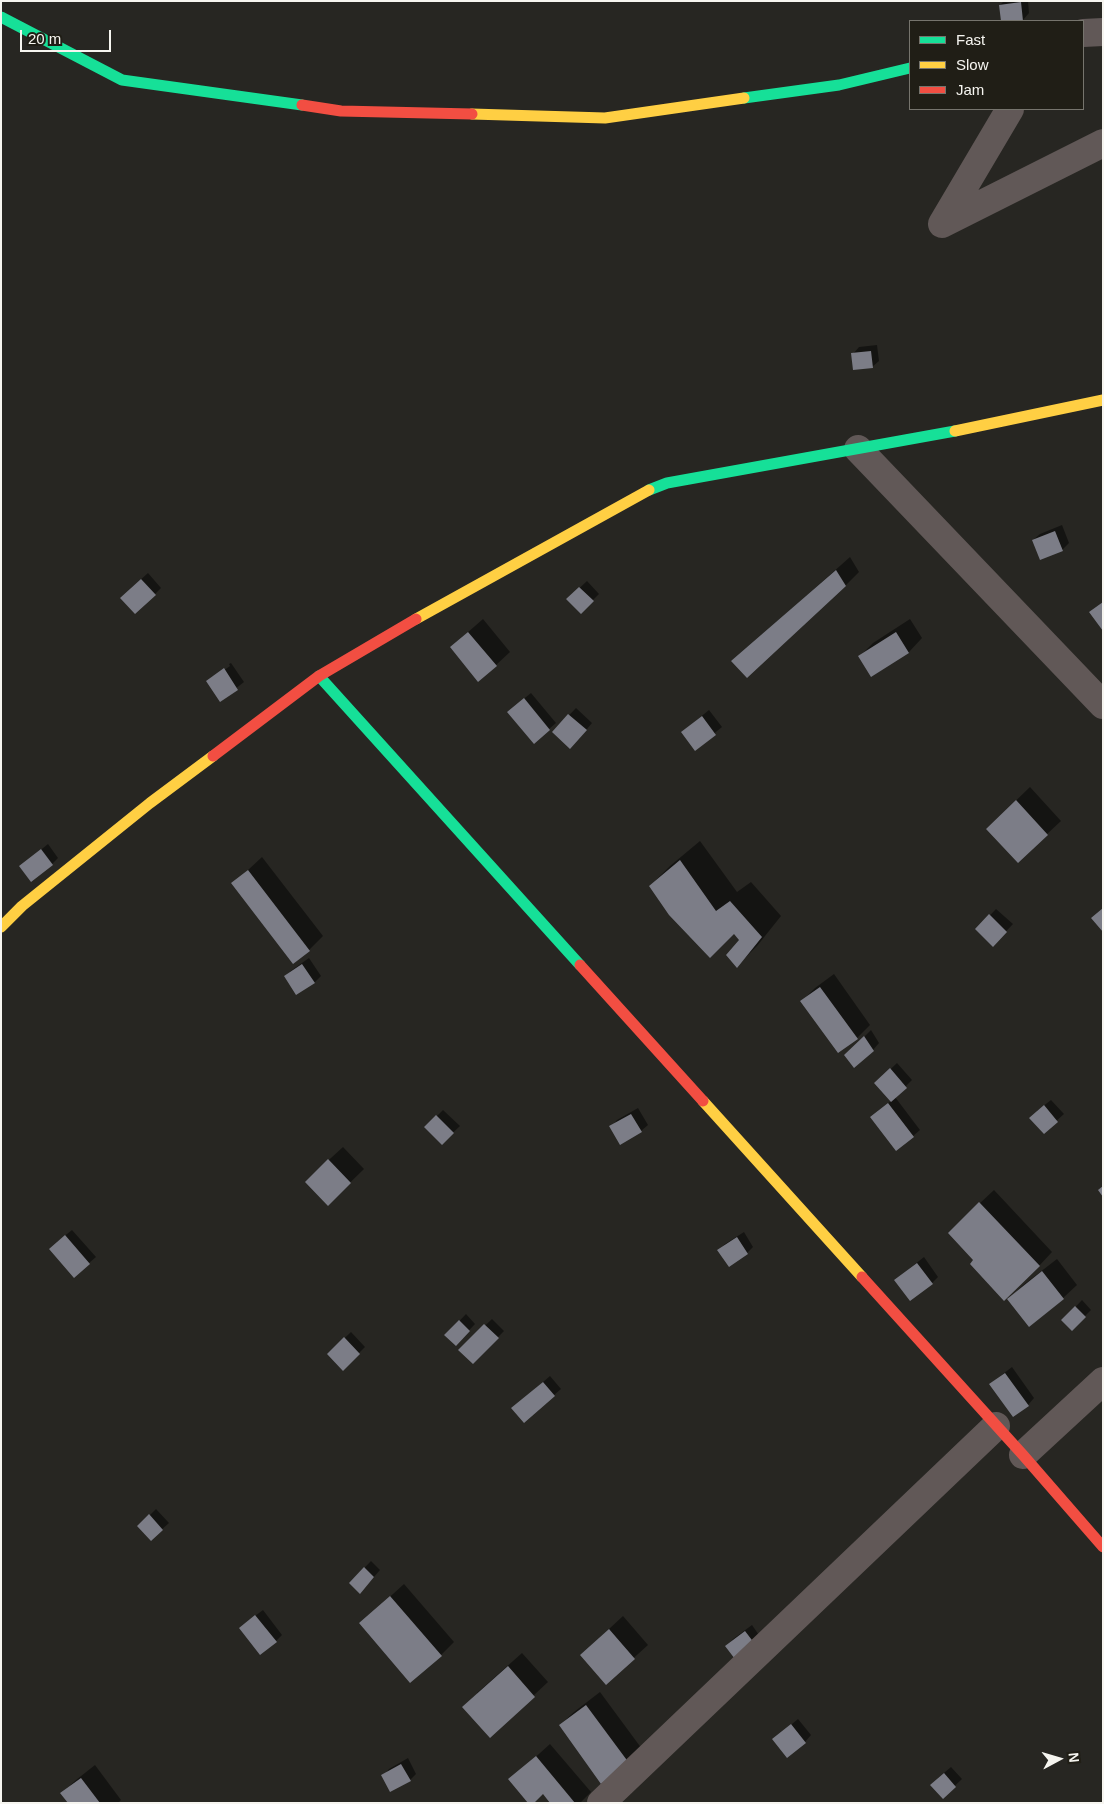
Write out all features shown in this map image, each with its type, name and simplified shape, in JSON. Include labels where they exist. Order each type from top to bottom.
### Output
[{"type":"street","points":[[1,17],[122,80],[341,111],[605,118],[839,85],[909,68]]},
{"type":"street","points":[[1084,33],[1103,32]]},
{"type":"street","points":[[1009,110],[942,224],[1103,143]]},
{"type":"street","points":[[1,927],[22,906],[143,810],[319,676],[437,606],[642,492],[667,483],[948,433],[1103,400]]},
{"type":"street","points":[[858,449],[1103,705]]},
{"type":"street","points":[[319,676],[1023,1455],[1103,1547]]},
{"type":"street","points":[[1023,1455],[1103,1381]]},
{"type":"street","points":[[601,1803],[996,1426]]},
{"type":"building","points":[[1021,2],[1023,20],[1001,20],[999,5]]},
{"type":"building","points":[[871,351],[873,368],[853,370],[851,353]]},
{"type":"building","points":[[1055,531],[1063,551],[1040,560],[1032,540]]},
{"type":"building","points":[[836,570],[846,586],[747,678],[731,661]]},
{"type":"building","points":[[141,579],[156,595],[135,614],[120,598]]},
{"type":"building","points":[[579,587],[594,601],[581,614],[566,599]]},
{"type":"building","points":[[1103,602],[1103,631],[1089,612]]},
{"type":"building","points":[[468,632],[497,666],[478,682],[450,647]]},
{"type":"building","points":[[896,632],[909,653],[871,677],[858,656]]},
{"type":"building","points":[[224,668],[238,690],[220,702],[206,681]]},
{"type":"building","points":[[524,698],[550,730],[534,744],[507,712]]},
{"type":"building","points":[[568,714],[587,730],[570,749],[552,732]]},
{"type":"building","points":[[702,716],[716,735],[695,751],[681,732]]},
{"type":"building","points":[[1016,800],[1048,835],[1018,863],[986,829]]},
{"type":"building","points":[[41,849],[53,865],[31,882],[19,866]]},
{"type":"building","points":[[680,860],[716,911],[730,901],[762,937],[737,968],[726,955],[739,940],[734,934],[710,958],[669,915],[649,886]]},
{"type":"building","points":[[248,870],[310,951],[293,964],[231,883]]},
{"type":"building","points":[[1103,908],[1103,932],[1091,918]]},
{"type":"building","points":[[989,914],[1007,932],[993,947],[975,929]]},
{"type":"building","points":[[302,964],[315,983],[296,995],[284,976]]},
{"type":"building","points":[[820,987],[858,1039],[838,1053],[800,1001]]},
{"type":"building","points":[[864,1036],[874,1051],[854,1068],[844,1055]]},
{"type":"building","points":[[890,1068],[907,1088],[891,1102],[874,1083]]},
{"type":"building","points":[[888,1103],[914,1137],[896,1151],[870,1117]]},
{"type":"building","points":[[1044,1105],[1058,1122],[1044,1134],[1029,1118]]},
{"type":"building","points":[[631,1114],[642,1132],[620,1145],[609,1126]]},
{"type":"building","points":[[436,1115],[454,1133],[442,1145],[424,1127]]},
{"type":"building","points":[[328,1159],[351,1183],[328,1206],[305,1182]]},
{"type":"building","points":[[1103,1186],[1103,1197],[1098,1190]]},
{"type":"building","points":[[979,1202],[1040,1266],[1004,1301],[970,1264],[973,1260],[948,1233]]},
{"type":"building","points":[[65,1235],[90,1264],[74,1278],[49,1249]]},
{"type":"building","points":[[737,1237],[748,1254],[729,1267],[717,1250]]},
{"type":"building","points":[[917,1263],[933,1284],[910,1301],[894,1280]]},
{"type":"building","points":[[1042,1271],[1064,1299],[1029,1327],[1007,1299]]},
{"type":"building","points":[[1075,1306],[1086,1317],[1072,1331],[1061,1320]]},
{"type":"building","points":[[459,1320],[470,1331],[456,1346],[444,1335]]},
{"type":"building","points":[[484,1324],[499,1338],[473,1364],[458,1350]]},
{"type":"building","points":[[344,1337],[360,1354],[343,1371],[327,1354]]},
{"type":"building","points":[[1005,1373],[1029,1406],[1013,1417],[989,1384]]},
{"type":"building","points":[[543,1382],[555,1396],[524,1423],[511,1408]]},
{"type":"building","points":[[149,1514],[163,1530],[151,1541],[137,1526]]},
{"type":"building","points":[[364,1567],[374,1577],[360,1594],[349,1583]]},
{"type":"building","points":[[390,1596],[442,1656],[410,1683],[359,1623]]},
{"type":"building","points":[[255,1615],[277,1642],[260,1655],[239,1628]]},
{"type":"building","points":[[609,1629],[635,1659],[606,1685],[580,1655]]},
{"type":"building","points":[[745,1631],[758,1648],[738,1663],[725,1646]]},
{"type":"building","points":[[508,1666],[535,1697],[490,1738],[462,1707]]},
{"type":"building","points":[[586,1705],[629,1763],[601,1784],[559,1725]]},
{"type":"building","points":[[791,1724],[806,1743],[787,1758],[772,1739]]},
{"type":"building","points":[[536,1756],[575,1803],[550,1803],[543,1794],[534,1803],[528,1803],[508,1779]]},
{"type":"building","points":[[401,1764],[411,1781],[390,1792],[381,1775]]},
{"type":"building","points":[[944,1773],[956,1787],[943,1799],[930,1785]]},
{"type":"building","points":[[81,1778],[100,1803],[68,1803],[60,1793]]},
{"type":"traffic: fast","points":[[1,17],[122,80],[302,105]]},
{"type":"traffic: fast","points":[[744,98],[839,85],[909,68]]},
{"type":"traffic: fast","points":[[649,490],[667,483],[955,431]]},
{"type":"traffic: fast","points":[[319,676],[580,965]]},
{"type":"traffic: slow","points":[[472,114],[605,118],[744,98]]},
{"type":"traffic: slow","points":[[955,431],[1103,400]]},
{"type":"traffic: slow","points":[[416,619],[649,490]]},
{"type":"traffic: slow","points":[[1,927],[22,906],[150,803],[213,756]]},
{"type":"traffic: slow","points":[[703,1101],[862,1277]]},
{"type":"traffic: jam","points":[[302,105],[341,111],[472,114]]},
{"type":"traffic: jam","points":[[213,756],[319,676],[416,619]]},
{"type":"traffic: jam","points":[[580,965],[703,1101]]},
{"type":"traffic: jam","points":[[862,1277],[1023,1455],[1103,1547]]}]
